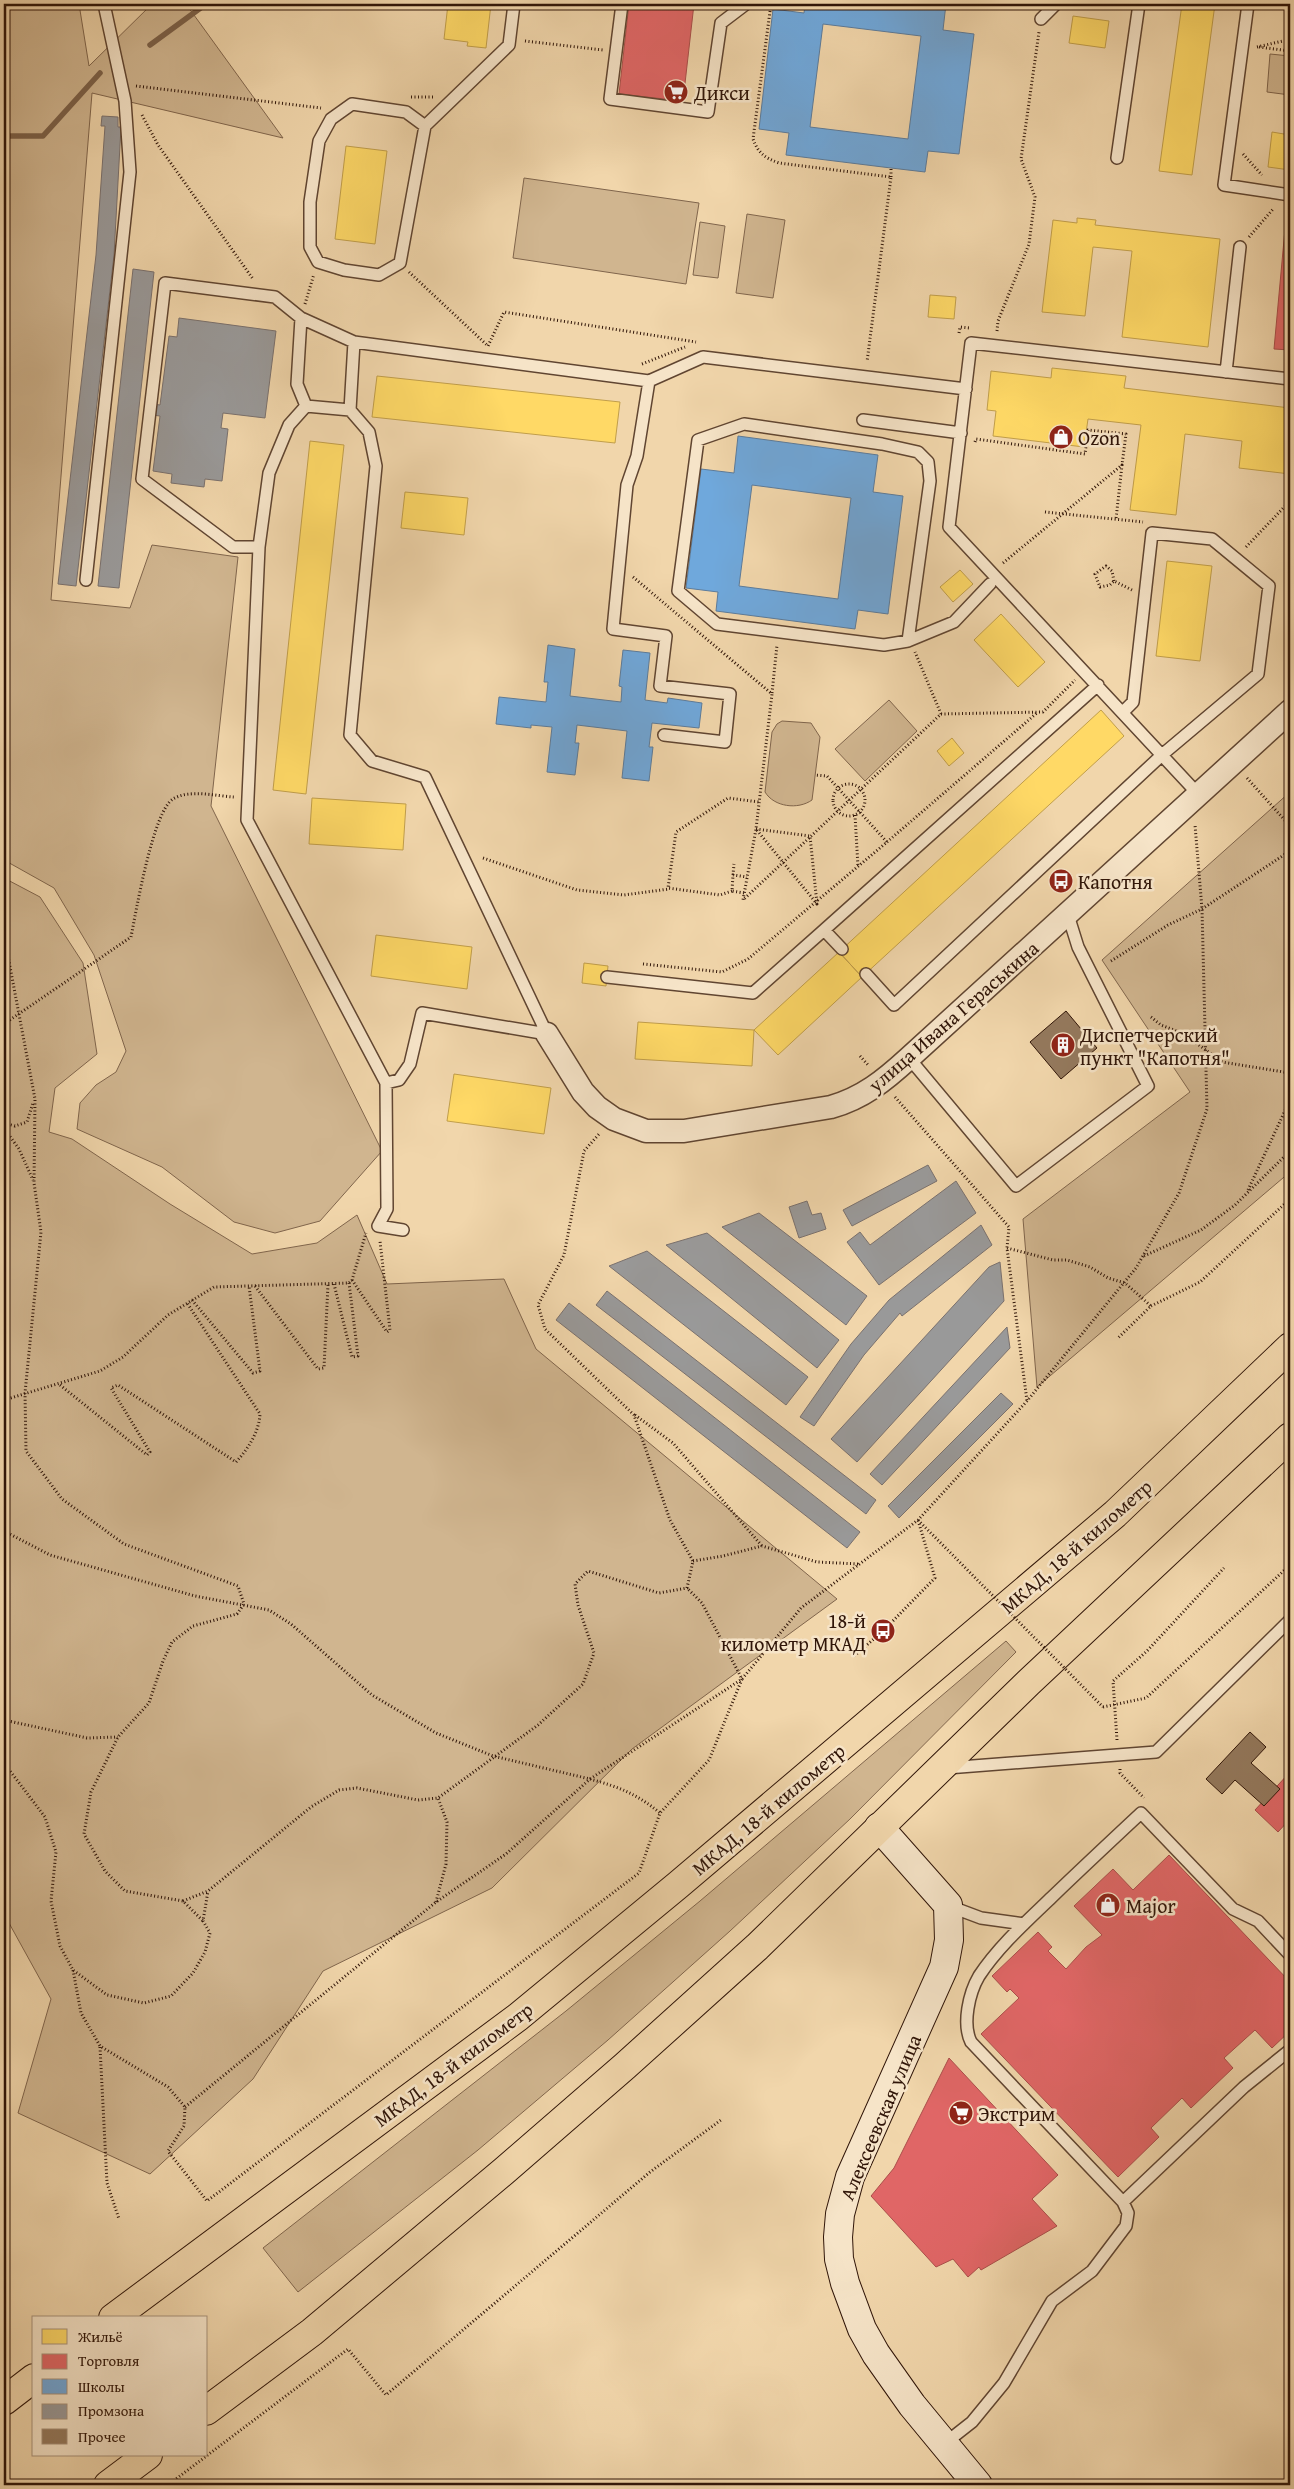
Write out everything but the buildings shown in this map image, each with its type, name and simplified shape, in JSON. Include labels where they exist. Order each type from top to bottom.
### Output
[{"type":"highway","name":"МКАД, 18-й километр","points":[[116,2316],[218,2238],[518,2017],[678,1885],[1115,1514],[1290,1347]]},
{"type":"highway","points":[[208,2410],[312,2332],[504,2172],[625,2066],[757,1947],[1028,1683],[1290,1437]]},
{"type":"highway","points":[[4,2401],[32,2380]]},
{"type":"highway","points":[[108,2485],[147,2456]]},
{"type":"street","name":"улица Ивана Гераськина","points":[[547,1034],[583,1092],[597,1107],[614,1118],[646,1131],[684,1131],[831,1107],[850,1101],[882,1082],[1068,915],[1076,904],[1290,711]]},
{"type":"street","points":[[879,1827],[948,1905]]},
{"type":"street","name":"Алексеевская улица","points":[[948,1905],[949,1940],[944,1967],[850,2177],[840,2214],[839,2259],[845,2283],[862,2329],[890,2375],[978,2485]]},
{"type":"lane","points":[[86,580],[130,172],[126,101],[104,4]]},
{"type":"lane","points":[[425,126],[406,112],[352,104],[331,119],[318,141],[310,202],[310,248],[318,262],[344,270],[379,276],[400,263],[425,126],[509,45],[514,4]]},
{"type":"lane","points":[[622,4],[610,99],[708,112],[721,23],[746,4]]},
{"type":"lane","points":[[1041,19],[1056,4]]},
{"type":"lane","points":[[1117,158],[1139,4]]},
{"type":"lane","points":[[1248,4],[1224,185],[1288,195]]},
{"type":"lane","points":[[1226,372],[1240,247]]},
{"type":"lane","points":[[259,547],[232,547],[142,479],[164,283],[275,297],[301,318],[354,342],[649,381],[703,357],[966,389]]},
{"type":"lane","points":[[301,318],[297,384],[306,406]]},
{"type":"lane","points":[[350,410],[354,342]]},
{"type":"lane","points":[[1199,795],[1163,754],[949,526],[971,343],[1290,379]]},
{"type":"lane","points":[[649,381],[637,456],[627,485],[613,629],[666,636],[660,686],[730,694],[725,742],[664,735]]},
{"type":"lane","points":[[306,406],[289,425],[269,473],[259,547],[247,820],[386,1083],[387,1209],[373,1226]]},
{"type":"lane","points":[[306,406],[350,410],[369,432],[376,466],[350,735],[372,761],[425,778],[547,1034]]},
{"type":"lane","points":[[863,420],[961,433]]},
{"type":"lane","points":[[908,641],[930,480],[928,462],[918,452],[882,444],[744,424],[698,440],[678,591],[717,624],[884,645],[908,641],[954,622],[990,584]]},
{"type":"lane","points":[[866,974],[894,1005],[1163,754],[1258,674],[1269,586],[1212,539],[1152,533],[1133,702],[1123,712]]},
{"type":"lane","points":[[607,977],[753,993],[1098,685]]},
{"type":"lane","points":[[909,1058],[1016,1186],[1148,1086],[1078,947],[1068,915]]},
{"type":"lane","points":[[824,930],[842,949]]},
{"type":"lane","points":[[386,1083],[400,1080],[410,1064],[422,1013],[547,1034]]},
{"type":"lane","points":[[373,1226],[403,1230]]},
{"type":"lane","points":[[941,1768],[1156,1752],[1290,1620]]},
{"type":"lane","points":[[944,2444],[976,2417],[1004,2383],[1052,2301],[1092,2270],[1126,2226],[1128,2213],[1123,2202],[971,2042],[967,2033],[966,2018],[975,1984],[1006,1941],[1141,1813],[1233,1909],[1258,1921],[1290,1956]]},
{"type":"lane","points":[[948,1905],[980,1918],[1024,1924]]},
{"type":"lane","points":[[1123,2202],[1244,2087],[1290,2050]]},
{"type":"path","points":[[771,4],[754,139],[757,150],[766,159],[779,163],[891,177]]},
{"type":"path","points":[[995,346],[998,321],[1029,244],[1035,197],[1020,159],[1041,19]]},
{"type":"path","points":[[1255,57],[1257,38]]},
{"type":"path","points":[[1256,47],[1287,40],[1290,43]]},
{"type":"path","points":[[525,41],[616,51]]},
{"type":"path","points":[[1256,47],[1290,51]]},
{"type":"path","points":[[132,92],[130,85],[327,108],[331,119]]},
{"type":"path","points":[[408,96],[436,97]]},
{"type":"path","points":[[138,106],[158,144],[264,295]]},
{"type":"path","points":[[1242,153],[1262,174],[1271,176]]},
{"type":"path","points":[[867,363],[891,168]]},
{"type":"path","points":[[1240,247],[1288,195]]},
{"type":"path","points":[[301,318],[318,262]]},
{"type":"path","points":[[400,263],[488,346],[504,312],[696,342]]},
{"type":"path","points":[[974,446],[976,439],[1084,454],[1088,430],[1126,434],[1116,519]]},
{"type":"path","points":[[1001,565],[1122,465]]},
{"type":"path","points":[[1244,549],[1290,501]]},
{"type":"path","points":[[1045,512],[1144,522]]},
{"type":"path","points":[[1106,566],[1112,571],[1114,582],[1110,585],[1100,586],[1095,574],[1106,566]]},
{"type":"path","points":[[1114,582],[1136,592]]},
{"type":"path","points":[[772,694],[778,632]]},
{"type":"path","points":[[908,641],[916,654],[941,714]]},
{"type":"path","points":[[759,883],[941,714],[1043,712],[1077,678]]},
{"type":"path","points":[[633,963],[722,972],[748,959],[817,904],[1038,712]]},
{"type":"path","points":[[815,775],[826,776],[887,842]]},
{"type":"path","points":[[1246,776],[1290,826]]},
{"type":"path","points":[[850,784],[860,789],[865,800],[860,812],[855,815],[842,814],[837,811],[833,799],[838,788],[850,784]]},
{"type":"path","points":[[4,1024],[131,937],[142,877],[162,811],[172,799],[191,794],[247,798]]},
{"type":"path","points":[[670,888],[676,832],[728,798],[759,802]]},
{"type":"path","points":[[855,815],[858,868]]},
{"type":"path","points":[[100,2046],[168,2086],[185,2107],[184,2126],[168,2151],[207,2201],[639,1873],[660,1813],[709,1760],[742,1680],[801,1608],[918,1520],[1027,1401],[1125,1283],[1143,1256],[1179,1193],[1207,1109],[1202,909],[1195,822]]},
{"type":"path","points":[[810,836],[756,829],[817,904]]},
{"type":"path","points":[[810,836],[817,904]]},
{"type":"path","points":[[1111,961],[1168,925],[1202,909],[1290,851]]},
{"type":"path","points":[[483,858],[577,890],[624,895],[670,888],[720,895],[732,891],[744,892]]},
{"type":"path","points":[[732,891],[734,864]]},
{"type":"path","points":[[733,875],[747,877]]},
{"type":"path","points":[[4,935],[34,1099],[34,1183],[41,1232],[25,1393],[26,1451],[62,1499],[124,1544],[238,1586],[244,1604]]},
{"type":"path","points":[[1151,1017],[1161,1025],[1184,1034],[1222,1062],[1290,1073]]},
{"type":"path","points":[[860,1056],[1009,1227],[1006,1248],[1027,1401]]},
{"type":"path","points":[[4,1123],[15,1126],[27,1122],[34,1099]]},
{"type":"path","points":[[1247,1193],[1290,1100]]},
{"type":"path","points":[[614,1118],[584,1151],[564,1255],[538,1305],[545,1329],[634,1415],[673,1443],[762,1546]]},
{"type":"path","points":[[4,1128],[19,1149],[34,1183]]},
{"type":"path","points":[[1143,1256],[1201,1230],[1247,1193],[1290,1151]]},
{"type":"path","points":[[1118,1338],[1151,1306],[1200,1282],[1290,1200]]},
{"type":"path","points":[[352,1280],[387,1332],[390,1330],[373,1226]]},
{"type":"path","points":[[334,1284],[352,1357],[358,1356],[349,1284],[373,1226]]},
{"type":"path","points":[[1006,1248],[1053,1260],[1067,1260],[1090,1267],[1108,1278],[1125,1283],[1151,1306]]},
{"type":"path","points":[[255,1286],[318,1369],[324,1368],[328,1284]]},
{"type":"path","points":[[4,1400],[100,1371],[124,1357],[168,1315],[214,1286],[349,1284]]},
{"type":"path","points":[[192,1300],[253,1373],[260,1372],[249,1286]]},
{"type":"path","points":[[60,1384],[147,1455],[150,1452],[111,1388],[118,1385],[236,1462],[245,1453],[259,1424],[260,1414],[187,1303]]},
{"type":"path","points":[[634,1415],[670,1520],[693,1561],[687,1588]]},
{"type":"path","points":[[854,1656],[883,1631],[935,1578],[918,1520]]},
{"type":"path","points":[[918,1520],[1103,1707],[1146,1698],[1290,1565]]},
{"type":"path","points":[[4,1531],[50,1555],[195,1596],[269,1610],[291,1624],[372,1694],[436,1733],[493,1756],[622,1787],[646,1801],[660,1813]]},
{"type":"path","points":[[693,1561],[762,1546],[817,1562],[859,1564]]},
{"type":"path","points":[[1119,1755],[1114,1705],[1114,1680],[1147,1651],[1224,1568]]},
{"type":"path","points":[[183,1902],[208,1891],[311,1807],[339,1790],[357,1788],[418,1800],[438,1798],[538,1725],[583,1684],[594,1653],[578,1605],[576,1584],[588,1571],[659,1593],[687,1588]]},
{"type":"path","points":[[687,1588],[702,1603],[742,1680]]},
{"type":"path","points":[[73,1970],[106,1995],[144,2003],[172,1996],[194,1973],[205,1952],[210,1933],[203,1921],[183,1902],[126,1891],[105,1871],[84,1834],[91,1792],[118,1737],[150,1703],[163,1661],[172,1642],[193,1626],[237,1614],[244,1604]]},
{"type":"path","points":[[185,2107],[436,1902],[506,1854],[590,1779],[742,1680]]},
{"type":"path","points":[[4,1720],[87,1738],[118,1737]]},
{"type":"path","points":[[4,1763],[45,1817],[56,1852],[51,1901],[60,1946],[73,1970],[81,2013],[100,2046],[107,2183],[119,2219]]},
{"type":"path","points":[[1120,1773],[1147,1801]]},
{"type":"path","points":[[436,1902],[446,1864],[447,1822],[438,1798]]},
{"type":"path","points":[[203,1921],[208,1891]]},
{"type":"path","points":[[208,2455],[348,2349],[386,2395],[650,2172],[721,2120]]},
{"type":"path","points":[[168,2485],[206,2456]]},
{"type":"shaded area","points":[[4,4],[79,4],[89,66],[152,4],[186,4],[283,138],[92,93],[51,600],[130,608],[152,545],[238,557],[211,806],[382,1151],[320,1221],[275,1233],[234,1222],[162,1167],[77,1129],[80,1103],[96,1085],[116,1072],[126,1051],[94,955],[54,888],[4,860]]},
{"type":"shaded area","points":[[1270,54],[1290,56],[1290,95],[1267,92]]},
{"type":"shaded area","points":[[524,178],[699,203],[686,284],[513,258]]},
{"type":"shaded area","points":[[747,214],[785,220],[773,298],[736,293]]},
{"type":"shaded area","points":[[700,222],[725,226],[718,278],[693,275]]},
{"type":"shaded area","points":[[889,700],[917,731],[865,781],[835,749]]},
{"type":"shaded area","points":[[782,721],[811,723],[820,737],[812,800],[800,805],[780,804],[765,792],[772,732],[777,724]]},
{"type":"shaded area","points":[[1290,792],[1290,1172],[1037,1387],[1023,1219],[1190,1092],[1102,960]]},
{"type":"shaded area","points":[[4,878],[40,897],[83,963],[97,1054],[55,1088],[49,1132],[72,1139],[170,1204],[252,1254],[317,1243],[357,1215],[387,1284],[504,1279],[536,1349],[837,1599],[632,1749],[492,1888],[323,1971],[253,2079],[150,2174],[18,2113],[51,1999],[4,1914]]},
{"type":"shaded area","points":[[1006,1641],[1016,1652],[850,1819],[730,1931],[608,2040],[478,2150],[298,2292],[263,2248],[566,2011],[700,1901]]},
{"type":"waterway","points":[[150,45],[206,4]]},
{"type":"waterway","points":[[4,136],[43,136],[100,73]]},
{"type":"place","name":"Дикси","points":[[676,92]]},
{"type":"place","name":"Ozon","points":[[1061,437]]},
{"type":"place","name":"Капотня","points":[[1061,881]]},
{"type":"place","name":"Диспетчерский пункт \"Капотня\"","points":[[1063,1045]]},
{"type":"place","name":"18-й километр МКАД","points":[[883,1631]]},
{"type":"place","name":"Major","points":[[1108,1905]]},
{"type":"place","name":"Экстрим","points":[[961,2113]]}]
